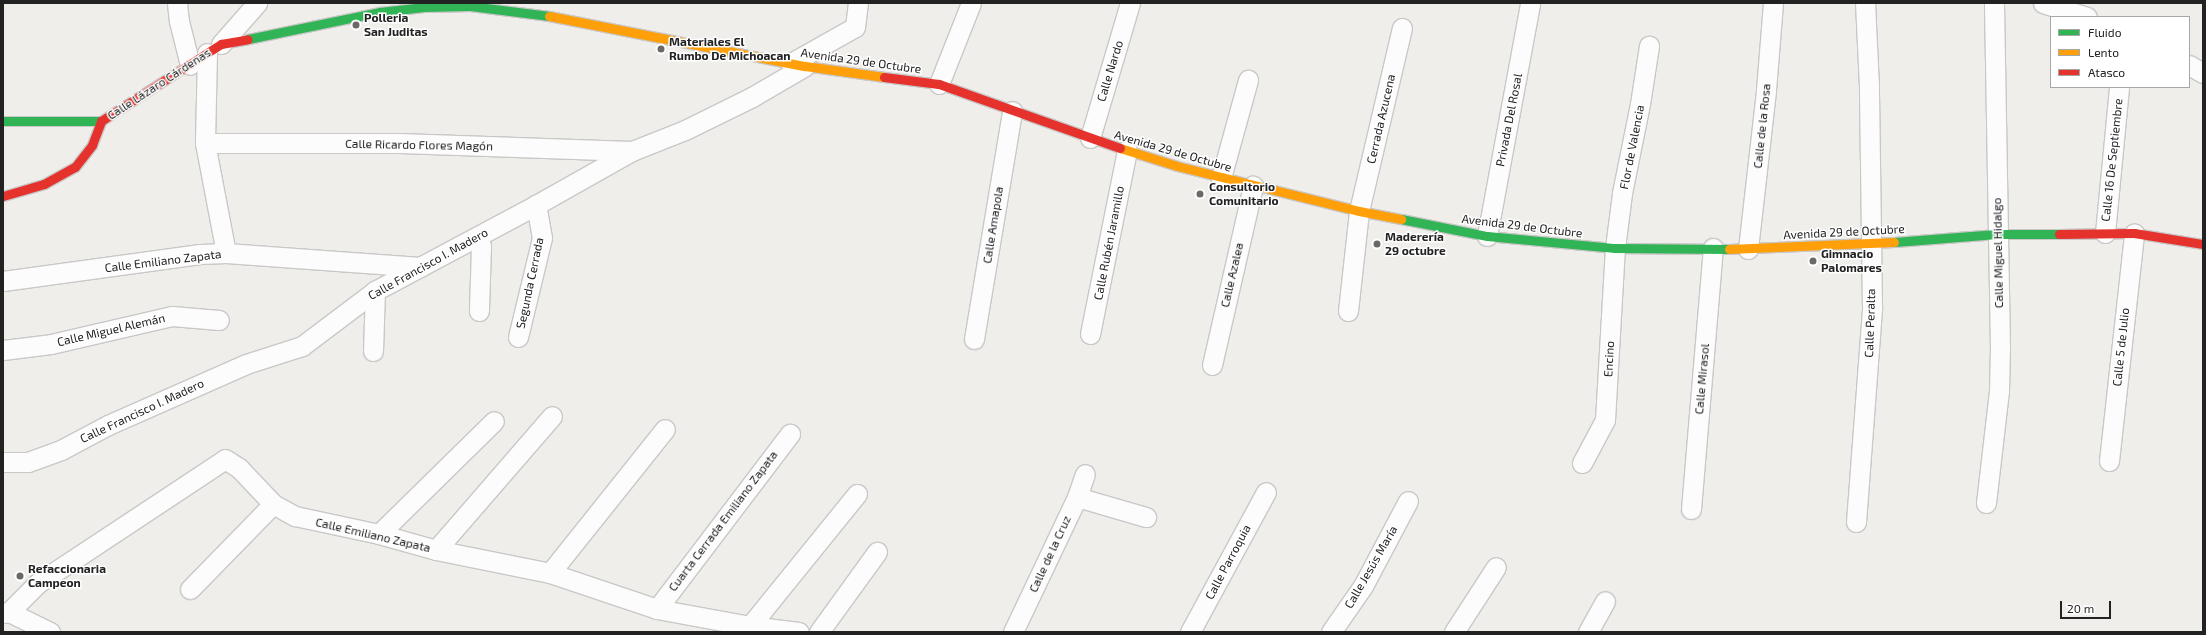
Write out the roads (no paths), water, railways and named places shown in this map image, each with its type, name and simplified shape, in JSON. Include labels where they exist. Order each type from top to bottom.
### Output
[{"type":"street","points":[[177,3],[179,20],[190,65]]},
{"type":"street","name":"Calle Lázaro Cárdenas","points":[[3,196],[44,184],[75,167],[92,145],[101,120],[214,49],[257,3]]},
{"type":"street","name":"Calle Francisco I. Madero","points":[[3,462],[28,462],[61,450],[108,426],[246,364],[302,346],[375,291],[536,205],[632,151],[685,130],[752,97],[798,64],[855,27],[858,3]]},
{"type":"street","points":[[939,84],[971,3]]},
{"type":"street","name":"Calle Nardo","points":[[1090,138],[1130,3]]},
{"type":"street","name":"Privada Del Rosal","points":[[1487,236],[1530,3]]},
{"type":"street","name":"Calle de la Rosa","points":[[1748,249],[1766,90],[1773,3]]},
{"type":"street","name":"Calle Peralta","points":[[1856,522],[1872,315],[1869,88],[1865,3]]},
{"type":"street","name":"Calle Miguel Hidalgo","points":[[1986,503],[1999,391],[2000,348],[1994,3]]},
{"type":"street","points":[[2043,3],[2084,16]]},
{"type":"street","name":"Avenida 29 de Octubre","points":[[214,49],[380,12],[424,7],[470,6],[541,15],[798,64],[939,84],[1127,151],[1221,178],[1359,211],[1487,236],[1615,248],[1748,249],[1872,244],[1997,234],[2134,233],[2203,244]]},
{"type":"street","name":"Cerrada Azucena","points":[[1348,311],[1359,211],[1402,28]]},
{"type":"street","name":"Flor de Valencia","points":[[1615,248],[1622,193],[1640,104],[1649,46]]},
{"type":"street","points":[[214,49],[205,143],[226,253]]},
{"type":"street","points":[[2190,66],[2203,73]]},
{"type":"street","points":[[1221,178],[1248,80]]},
{"type":"street","name":"Calle 16 De Septiembre","points":[[2105,234],[2119,88]]},
{"type":"street","name":"Calle Amapola","points":[[974,339],[1012,111]]},
{"type":"street","points":[[3,121],[101,120]]},
{"type":"street","name":"Calle Ricardo Flores Magón","points":[[205,143],[400,143],[632,151]]},
{"type":"street","name":"Calle Rubén Jaramillo","points":[[1090,334],[1127,151]]},
{"type":"street","name":"Calle Azalea","points":[[1212,365],[1253,186]]},
{"type":"street","name":"Segunda Cerrada","points":[[518,337],[542,238],[536,205]]},
{"type":"street","name":"Calle 5 de Julio","points":[[2108,461],[2134,233]]},
{"type":"street","points":[[475,238],[481,246],[479,311]]},
{"type":"street","name":"Encino","points":[[1582,463],[1605,420],[1615,248]]},
{"type":"street","name":"Calle Mirasol","points":[[1691,509],[1713,248]]},
{"type":"street","name":"Calle Emiliano Zapata","points":[[3,281],[200,254],[226,253],[420,267]]},
{"type":"street","points":[[373,351],[375,291]]},
{"type":"street","name":"Calle Miguel Alemán","points":[[3,350],[51,344],[172,316],[219,320]]},
{"type":"street","points":[[436,550],[552,416]]},
{"type":"street","points":[[379,534],[494,421]]},
{"type":"street","points":[[550,573],[665,429]]},
{"type":"street","name":"Cuarta Cerrada Emiliano Zapata","points":[[656,609],[790,434]]},
{"type":"street","name":"Calle Emiliano Zapata","points":[[6,613],[38,583],[225,459],[239,468],[273,504],[295,516],[379,534],[436,550],[550,573],[656,609],[750,626],[799,632]]},
{"type":"street","name":"Calle de la Cruz","points":[[1013,632],[1077,497],[1085,474]]},
{"type":"street","name":"Calle Parroquia","points":[[1190,632],[1266,492]]},
{"type":"street","points":[[750,626],[858,494]]},
{"type":"street","points":[[1077,497],[1146,517]]},
{"type":"street","name":"Calle Jesús María","points":[[1331,632],[1363,586],[1408,500]]},
{"type":"street","points":[[190,589],[273,504]]},
{"type":"street","points":[[819,632],[877,552]]},
{"type":"street","points":[[1454,632],[1496,567]]},
{"type":"street","points":[[1588,632],[1605,601]]},
{"type":"street","points":[[6,613],[50,632]]},
{"type":"place","name":"Polleria San Juditas","points":[[356,25]]},
{"type":"place","name":"Materiales El Rumbo De Michoacan","points":[[661,49]]},
{"type":"place","name":"Consultorio Comunitario","points":[[1200,194]]},
{"type":"place","name":"Maderería 29 octubre","points":[[1377,244]]},
{"type":"place","name":"Gimnacio Palomares","points":[[1813,261]]},
{"type":"place","name":"Refaccionaria Campeon","points":[[20,576]]}]
